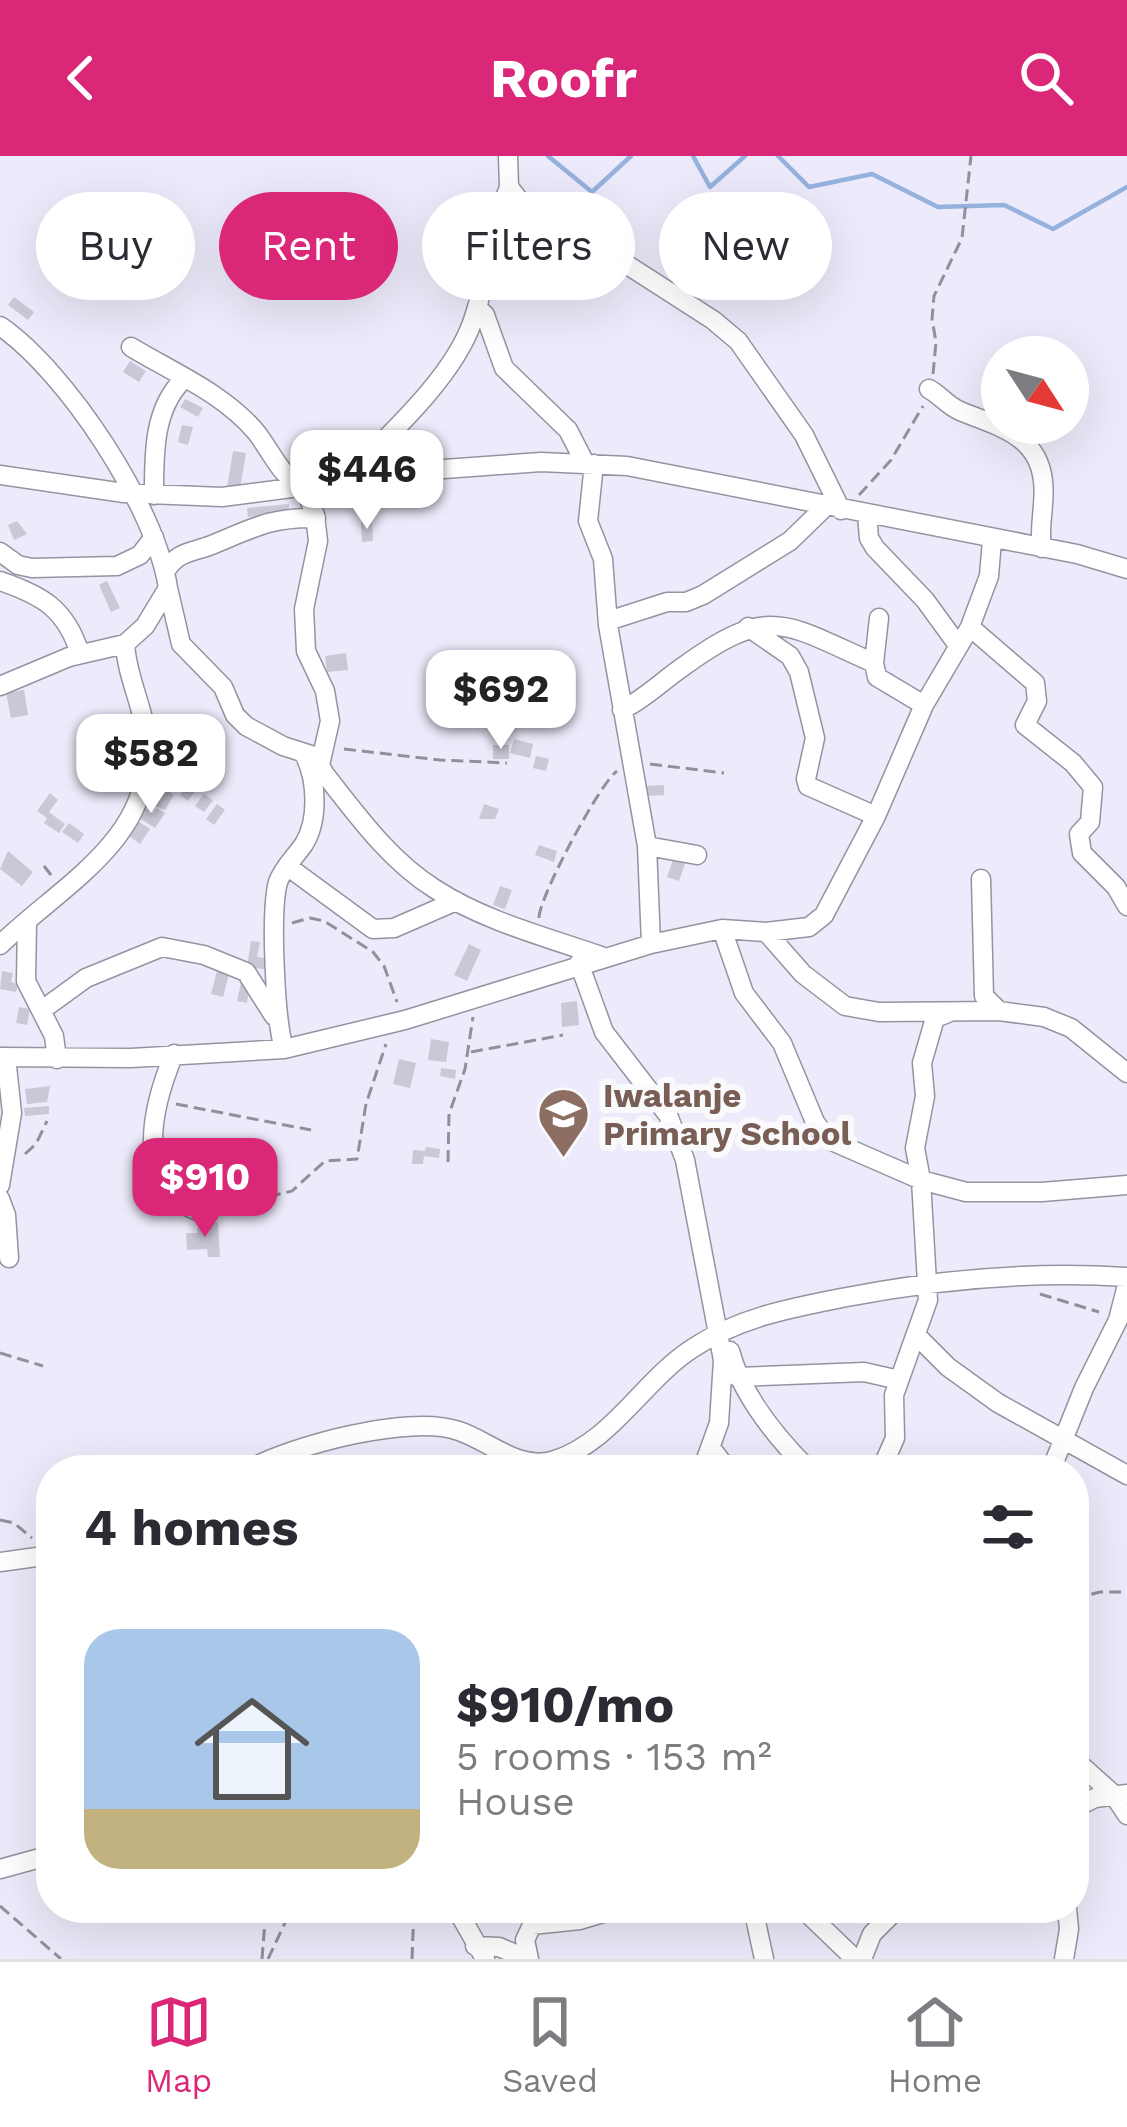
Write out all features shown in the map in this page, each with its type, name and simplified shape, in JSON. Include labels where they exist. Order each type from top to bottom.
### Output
[{"type":"street","points":[[342,483],[442,374],[466,338],[509,188],[508,156]]},
{"type":"street","points":[[509,188],[542,220],[615,257],[738,341],[803,435],[846,511],[958,644]]},
{"type":"street","points":[[477,307],[485,315],[504,368],[568,430],[589,464],[588,521],[603,560],[630,767],[647,846],[651,944]]},
{"type":"street","points":[[0,326],[22,343],[68,395],[146,494]]},
{"type":"street","points":[[131,347],[226,402],[257,434],[290,482],[305,488],[316,518],[318,542],[304,609],[306,651],[326,691],[328,706],[311,771],[312,827],[277,888],[277,1021],[284,1049]]},
{"type":"street","points":[[184,379],[164,407],[146,494],[181,644],[223,686],[235,715],[246,727],[317,753]]},
{"type":"street","points":[[928,389],[957,410],[1001,425],[1030,449],[1044,485],[1042,548]]},
{"type":"street","points":[[0,475],[146,494],[222,497],[430,470],[589,464],[681,476],[1127,569]]},
{"type":"street","points":[[608,621],[703,596],[846,511]]},
{"type":"street","points":[[0,686],[80,654],[125,644],[145,626],[185,552],[208,547],[253,525],[316,518]]},
{"type":"street","points":[[0,552],[32,568],[117,566],[130,562],[154,537]]},
{"type":"street","points":[[0,1185],[12,1113],[3,1058],[284,1049],[405,1020],[601,956],[722,929],[803,929],[822,918],[876,815],[924,705],[970,627],[989,576],[992,540]]},
{"type":"street","points":[[0,581],[33,591],[50,603],[80,654]]},
{"type":"street","points":[[879,618],[874,663],[881,681],[924,705]]},
{"type":"street","points":[[622,710],[748,627],[786,626],[874,663]]},
{"type":"street","points":[[748,627],[790,656],[800,672],[815,738],[808,786],[876,815]]},
{"type":"street","points":[[970,627],[1035,683],[1037,701],[1025,725],[1073,763],[1093,787],[1090,822],[1078,834],[1080,849],[1116,887],[1127,906]]},
{"type":"street","points":[[0,945],[114,843],[138,804],[148,747],[125,644]]},
{"type":"street","points":[[317,753],[324,773],[376,838],[420,878],[456,901],[601,956]]},
{"type":"street","points":[[647,846],[697,855]]},
{"type":"street","points":[[287,866],[373,929],[394,928],[456,901]]},
{"type":"street","points":[[982,878],[984,996],[999,1012]]},
{"type":"street","points":[[27,921],[26,981],[54,1036],[57,1059]]},
{"type":"street","points":[[722,929],[744,993],[782,1043],[822,1134],[840,1146],[921,1180],[966,1192],[1127,1185]]},
{"type":"street","points":[[766,932],[803,974],[840,1004],[879,1012],[999,1012],[1059,1022],[1127,1073]]},
{"type":"street","points":[[42,1010],[86,978],[162,947],[204,955],[245,972],[277,1021]]},
{"type":"street","points":[[579,963],[594,1011],[612,1046],[661,1104],[674,1127],[690,1181],[723,1360],[723,1402],[708,1455]]},
{"type":"street","points":[[890,1455],[899,1380],[918,1337],[928,1281],[915,1148],[925,1096],[922,1063],[935,1018],[948,1013]]},
{"type":"street","points":[[174,1054],[152,1128],[164,1187],[187,1209],[208,1214]]},
{"type":"street","points":[[0,1199],[6,1215],[8,1258]]},
{"type":"street","points":[[565,1455],[590,1441],[666,1368],[720,1331],[772,1312],[928,1281],[1029,1274],[1127,1281],[1118,1320],[1058,1455]]},
{"type":"street","points":[[720,1331],[737,1377],[794,1455]]},
{"type":"street","points":[[918,1337],[948,1367],[998,1403],[1127,1475]]},
{"type":"street","points":[[737,1377],[864,1372],[899,1380]]},
{"type":"street","points":[[292,1455],[389,1426],[425,1423],[460,1431],[513,1455]]},
{"type":"street","points":[[711,1448],[716,1455]]},
{"type":"street","points":[[0,1562],[36,1558]]},
{"type":"street","points":[[1089,1769],[1122,1790],[1127,1815]]},
{"type":"street","points":[[1089,1804],[1122,1790]]},
{"type":"street","points":[[0,1869],[36,1859]]},
{"type":"street","points":[[464,1923],[480,1953],[499,1947],[528,1959]]},
{"type":"street","points":[[528,1959],[525,1940],[532,1925],[551,1923]]},
{"type":"street","points":[[754,1923],[757,1958]]},
{"type":"street","points":[[819,1923],[859,1959],[883,1923]]},
{"type":"street","points":[[1064,1959],[1068,1923]]},
{"type":"path","points":[[846,511],[903,443],[928,389],[936,358],[934,296],[962,238],[971,156]]},
{"type":"path","points":[[317,753],[507,763]]},
{"type":"path","points":[[546,937],[538,911],[605,781],[617,770],[659,764],[724,773]]},
{"type":"path","points":[[237,1212],[255,1200],[292,1191],[325,1161],[357,1159],[380,1054],[405,1020],[384,966],[373,952],[324,921],[276,925]]},
{"type":"path","points":[[448,1162],[449,1114],[470,1052],[476,997]]},
{"type":"path","points":[[470,1052],[562,1035]]},
{"type":"path","points":[[157,1099],[311,1130]]},
{"type":"path","points":[[17,1162],[36,1144],[47,1121]]},
{"type":"path","points":[[1032,1292],[1118,1320]]},
{"type":"path","points":[[0,1353],[44,1366]]},
{"type":"path","points":[[0,1520],[14,1522],[36,1543]]},
{"type":"path","points":[[1089,1595],[1127,1592]]},
{"type":"path","points":[[0,1906],[61,1959]]},
{"type":"path","points":[[265,1959],[266,1923]]},
{"type":"path","points":[[265,1959],[284,1923]]},
{"type":"path","points":[[412,1959],[413,1923]]},
{"type":"building","points":[[14,297],[34,312],[28,320],[8,305]]},
{"type":"building","points":[[130,361],[146,371],[139,382],[123,372]]},
{"type":"building","points":[[185,399],[203,408],[198,417],[180,407]]},
{"type":"building","points":[[182,425],[193,427],[188,445],[178,442]]},
{"type":"building","points":[[233,451],[246,453],[240,489],[227,487]]},
{"type":"building","points":[[289,504],[289,512],[248,517],[247,508]]},
{"type":"building","points":[[17,521],[27,534],[14,540],[8,525]]},
{"type":"building","points":[[372,521],[373,541],[362,542],[361,522]]},
{"type":"building","points":[[107,581],[120,608],[111,612],[99,585]]},
{"type":"building","points":[[346,653],[348,670],[327,672],[325,656]]},
{"type":"building","points":[[24,690],[28,715],[11,718],[6,693]]},
{"type":"building","points":[[514,739],[533,744],[530,758],[510,753]]},
{"type":"building","points":[[493,745],[509,745],[509,759],[493,759]]},
{"type":"building","points":[[536,756],[549,759],[546,771],[533,768]]},
{"type":"building","points":[[189,783],[197,788],[188,801],[180,795]]},
{"type":"building","points":[[664,785],[664,795],[647,796],[647,786]]},
{"type":"building","points":[[149,789],[159,790],[157,803],[166,789],[174,795],[165,810],[147,803]]},
{"type":"building","points":[[50,793],[58,800],[49,812],[65,824],[59,833],[37,811]]},
{"type":"building","points":[[204,794],[213,800],[204,812],[195,806]]},
{"type":"building","points":[[217,804],[225,810],[214,825],[206,819]]},
{"type":"building","points":[[484,804],[499,809],[495,819],[479,819]]},
{"type":"building","points":[[142,806],[165,813],[155,828],[136,816]]},
{"type":"building","points":[[139,822],[150,829],[140,844],[129,836]]},
{"type":"building","points":[[69,823],[84,834],[78,843],[62,832]]},
{"type":"building","points":[[539,845],[557,851],[554,862],[535,855]]},
{"type":"building","points":[[8,851],[33,872],[22,886],[0,869]]},
{"type":"building","points":[[674,857],[686,861],[679,881],[667,877]]},
{"type":"building","points":[[500,886],[512,890],[505,909],[493,905]]},
{"type":"building","points":[[251,941],[260,942],[257,957],[271,959],[270,970],[247,967]]},
{"type":"building","points":[[469,944],[481,950],[467,981],[454,975]]},
{"type":"building","points":[[2,971],[13,973],[16,992],[0,989]]},
{"type":"building","points":[[217,971],[229,974],[223,997],[211,994]]},
{"type":"building","points":[[241,983],[250,984],[247,1003],[237,1001]]},
{"type":"building","points":[[577,1001],[579,1025],[562,1027],[561,1003]]},
{"type":"building","points":[[19,1007],[30,1009],[27,1025],[16,1023]]},
{"type":"building","points":[[431,1039],[449,1042],[446,1062],[428,1060]]},
{"type":"building","points":[[399,1059],[416,1063],[410,1088],[393,1084]]},
{"type":"building","points":[[441,1068],[456,1070],[455,1079],[440,1076]]},
{"type":"building","points":[[50,1086],[47,1102],[27,1104],[25,1089]]},
{"type":"building","points":[[49,1106],[49,1114],[25,1116],[24,1108]]},
{"type":"building","points":[[426,1147],[440,1149],[439,1158],[424,1156],[423,1164],[412,1164],[413,1150],[425,1151]]},
{"type":"building","points":[[218,1222],[220,1257],[208,1257],[207,1249],[187,1250],[186,1233],[198,1233],[197,1228],[206,1228],[205,1223]]},
{"type":"waterway","points":[[548,156],[592,192],[631,156]]},
{"type":"waterway","points":[[693,156],[710,187],[745,156]]},
{"type":"waterway","points":[[778,156],[809,187],[872,174],[938,207],[1004,205],[1053,229],[1127,187]]},
{"type":"place","name":"Iwalanje Primary School","points":[[564,1160]]}]
